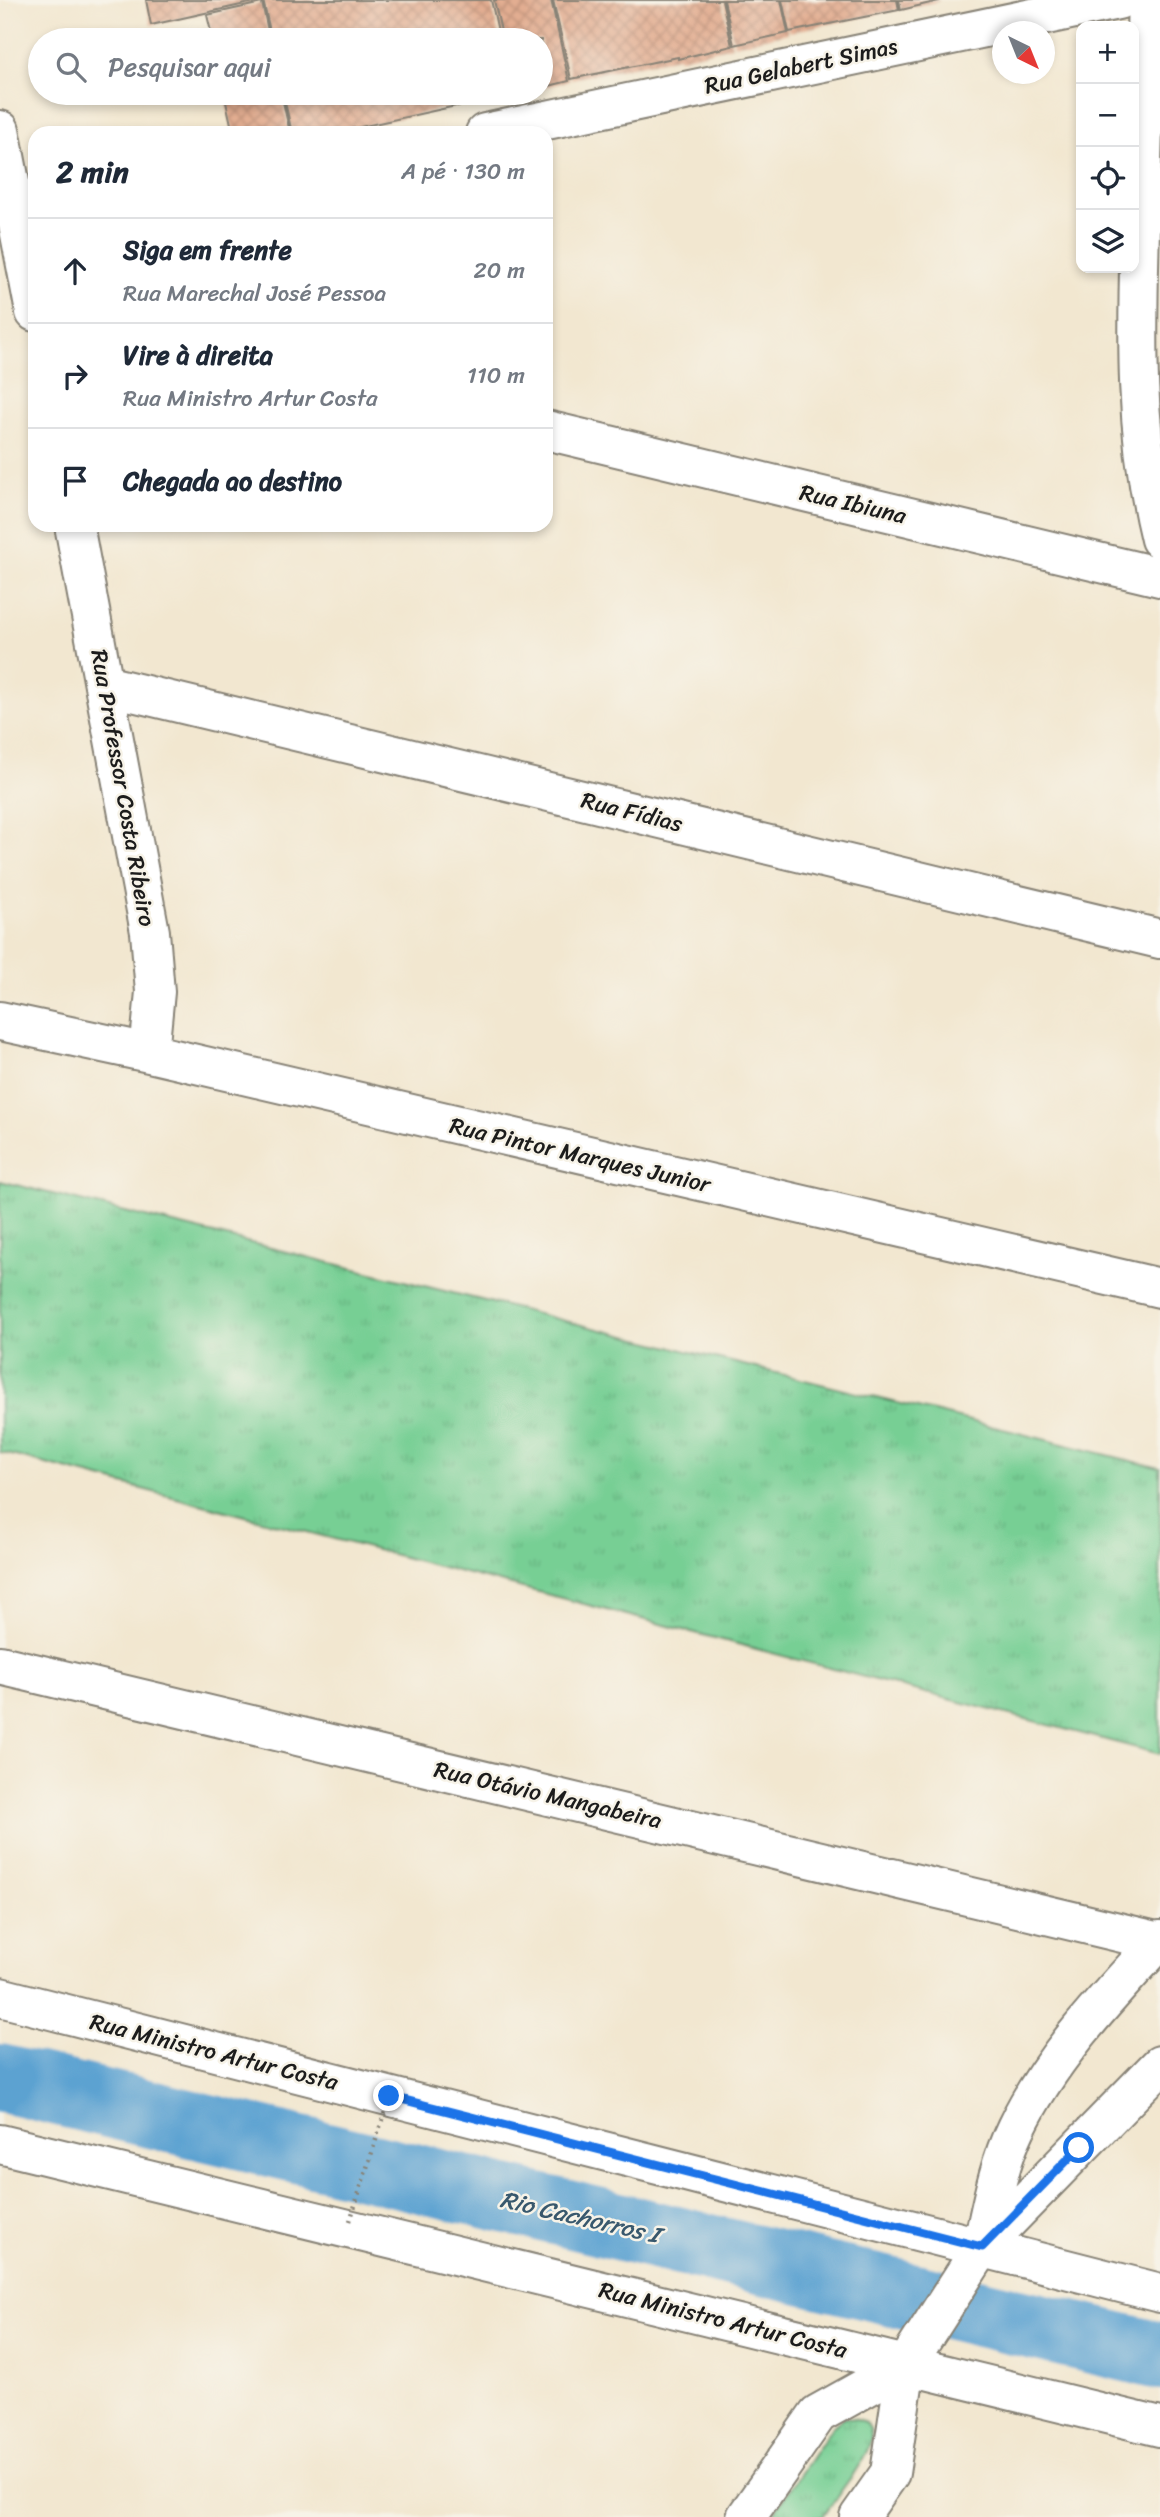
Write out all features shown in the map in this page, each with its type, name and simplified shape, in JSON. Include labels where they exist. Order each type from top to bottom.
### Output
[{"type":"street","name":"Rua Gelabert Simas","points":[[518,126],[1118,0]]},
{"type":"street","points":[[1147,0],[1137,346],[1140,425],[1150,498],[1160,539]]},
{"type":"street","points":[[0,130],[28,270]]},
{"type":"street","name":"Rua Ibiuna","points":[[553,432],[1160,577]]},
{"type":"street","name":"Rua Professor Costa Ribeiro","points":[[75,532],[150,932],[155,992],[149,1053]]},
{"type":"street","name":"Rua Fídias","points":[[104,685],[1160,939]]},
{"type":"street","name":"Rua Pintor Marques Junior","points":[[0,1021],[149,1053],[1160,1288]]},
{"type":"street","name":"Rua Otávio Mangabeira","points":[[0,1665],[1160,1941]]},
{"type":"street","points":[[1096,1926],[1113,1961],[1119,1985]]},
{"type":"street","points":[[982,2247],[1001,2164],[1030,2102],[1063,2054],[1119,1985],[1160,1941]]},
{"type":"street","name":"Rua Ministro Artur Costa","points":[[0,1997],[1160,2293]]},
{"type":"street","points":[[859,2517],[890,2473],[916,2350],[982,2247],[1160,2065]]},
{"type":"street","name":"Rua Ministro Artur Costa","points":[[0,2144],[916,2350],[1160,2427]]},
{"type":"street","points":[[746,2517],[818,2414],[916,2350]]},
{"type":"path","points":[[350,2221],[387,2105]]},
{"type":"green space","points":[[0,1181],[1160,1468],[1160,1754],[0,1452]]},
{"type":"green space","points":[[844,2417],[858,2419],[867,2424],[871,2439],[858,2467],[823,2517],[771,2517],[832,2427]]},
{"type":"building","points":[[146,0],[259,0],[259,1],[151,25]]},
{"type":"building","points":[[263,0],[491,0],[497,28],[269,28]]},
{"type":"building","points":[[494,0],[551,0],[569,81],[553,85],[553,28],[500,28]]},
{"type":"building","points":[[553,0],[722,0],[732,46],[571,79]]},
{"type":"building","points":[[724,0],[781,0],[788,33],[734,45]]},
{"type":"building","points":[[782,0],[897,0],[899,10],[789,32]]},
{"type":"building","points":[[899,0],[939,0],[939,1],[901,10]]},
{"type":"building","points":[[262,3],[267,28],[210,28],[207,15]]},
{"type":"building","points":[[227,105],[284,105],[288,126],[231,126]]},
{"type":"building","points":[[286,105],[456,106],[365,126],[290,126]]},
{"type":"waterway","name":"Rio Cachorros I","points":[[0,2078],[1160,2356]]},
{"type":"route","points":[[389,2096],[982,2247],[1079,2148]]}]
